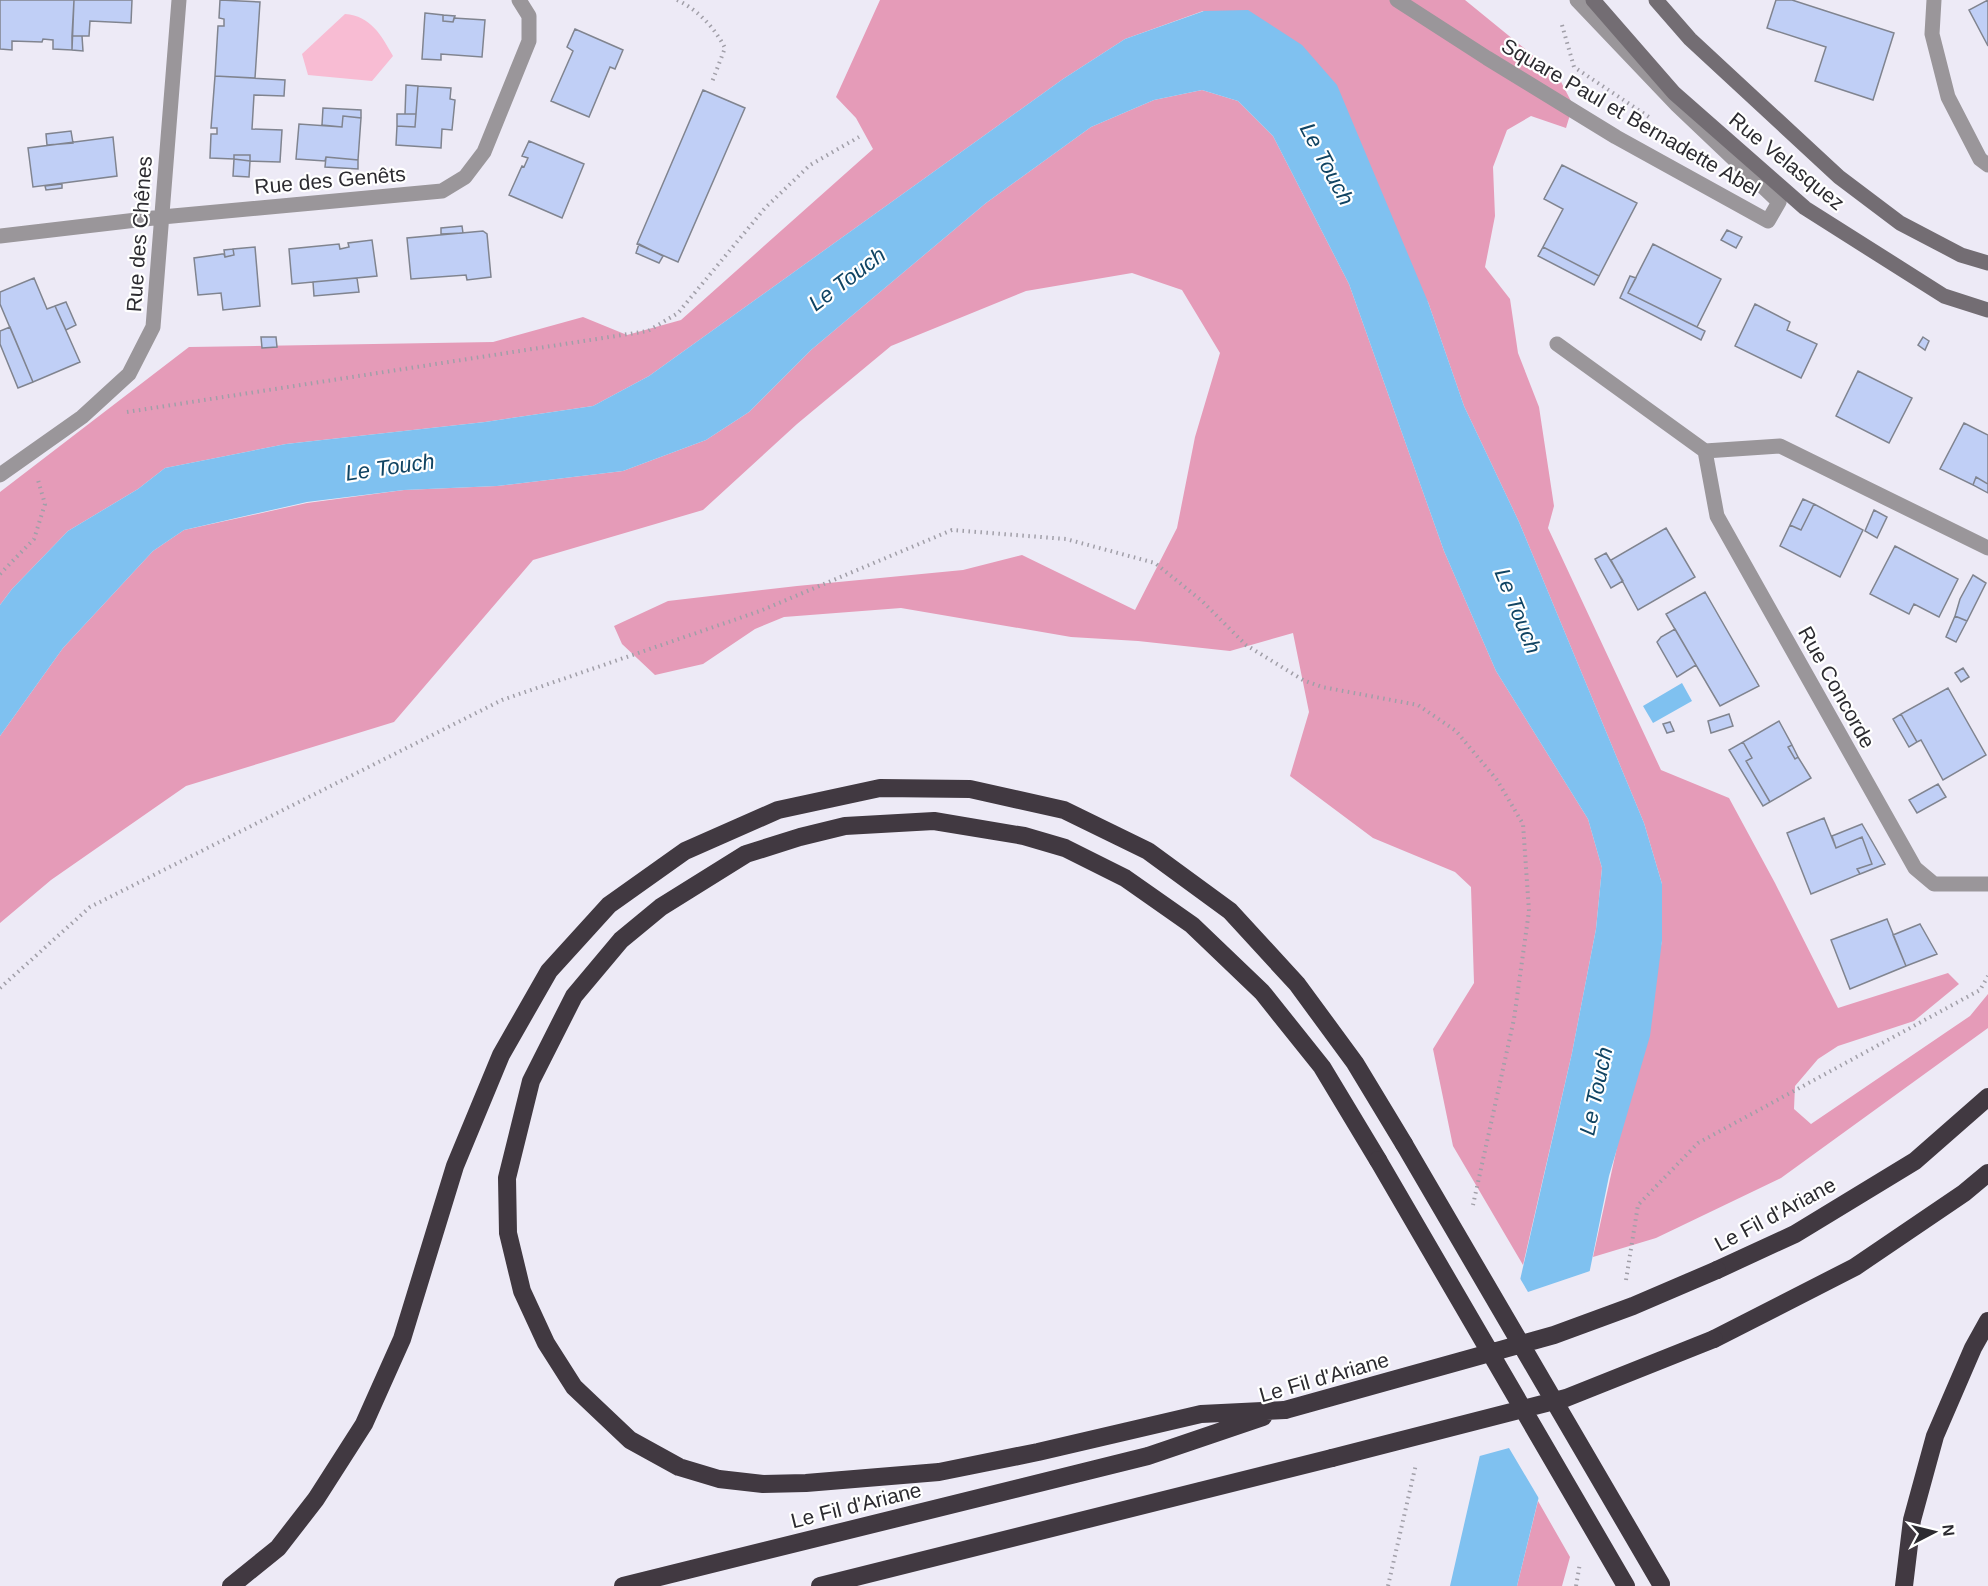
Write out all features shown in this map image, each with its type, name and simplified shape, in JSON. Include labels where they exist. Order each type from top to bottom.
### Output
[{"type":"highway","points":[[231,1586],[278,1548],[316,1499],[364,1424],[402,1339],[460,1156],[501,1055],[549,971],[609,905],[684,851],[778,810],[880,788],[970,789],[1065,810],[1148,851],[1230,911],[1297,984],[1355,1064],[1662,1585]]},
{"type":"highway","points":[[1285,1410],[1201,1414],[1038,1452],[939,1472],[806,1484],[764,1484],[719,1479],[680,1467],[630,1440],[574,1387],[546,1344],[522,1291],[508,1233],[507,1178],[531,1081],[574,996],[621,940],[662,907],[746,854],[845,826],[934,821],[1024,836],[1065,848],[1125,879],[1192,924],[1262,992],[1322,1067],[1626,1586]]},
{"type":"highway","name":"Le Fil d'Ariane","points":[[623,1586],[1148,1456],[1285,1410],[1554,1335],[1633,1306],[1795,1234],[1915,1161],[1988,1097]]},
{"type":"highway","points":[[820,1586],[1566,1398],[1714,1339],[1855,1267],[1964,1193],[1988,1173]]},
{"type":"highway","points":[[1904,1586],[1912,1520],[1935,1436],[1973,1348],[1988,1321]]},
{"type":"street","name":"Rue des Chênes","points":[[0,475],[82,417],[129,374],[153,327],[179,0]]},
{"type":"street","name":"Rue des Genêts","points":[[0,236],[162,217],[442,191],[465,177],[484,152],[529,41],[530,16],[519,0]]},
{"type":"street","name":"Square Paul et Bernadette Abel","points":[[1397,0],[1616,137],[1768,221],[1779,202],[1677,105],[1577,0]]},
{"type":"street","name":"Rue Velasquez","points":[[1593,0],[1674,93],[1805,208],[1944,296],[1988,310]]},
{"type":"street","name":"Rue Velasquez","points":[[1656,0],[1690,39],[1839,177],[1900,223],[1961,255],[1988,263]]},
{"type":"street","points":[[1934,0],[1932,34],[1947,97],[1980,159],[1988,165]]},
{"type":"street","points":[[1557,344],[1705,451],[1780,446],[1988,548]]},
{"type":"street","name":"Rue Concorde","points":[[1705,451],[1717,516],[1915,868],[1934,884],[1988,884]]},
{"type":"path","points":[[677,0],[688,5],[719,35],[725,48],[712,82]]},
{"type":"path","points":[[82,417],[131,412],[648,331],[678,313],[765,208],[810,165],[859,137]]},
{"type":"path","points":[[0,574],[34,539],[45,504]]},
{"type":"path","points":[[1625,1286],[1638,1205],[1698,1143],[1980,990],[1988,976]]},
{"type":"path","points":[[1576,1586],[1580,1563]]},
{"type":"shaded area","points":[[880,0],[1465,0],[1558,76],[1573,105],[1566,128],[1531,116],[1507,130],[1493,167],[1495,216],[1485,267],[1510,299],[1518,353],[1539,407],[1554,506],[1548,528],[1661,770],[1729,798],[1838,1008],[1948,973],[1959,984],[1914,1021],[1838,1046],[1818,1059],[1795,1086],[1794,1109],[1811,1124],[1970,1016],[1988,994],[1988,1028],[1781,1178],[1656,1238],[1593,1257],[1662,941],[1662,884],[1644,823],[1519,522],[1464,406],[1428,302],[1203,11],[1125,39],[1063,79],[649,376],[593,406],[485,422],[286,444],[165,468],[138,489],[68,531],[12,589],[0,605],[0,492],[189,347],[493,342],[583,317],[627,335],[681,320],[873,149],[856,118],[836,97]]},
{"type":"shaded area","points":[[345,14],[362,18],[374,28],[393,56],[372,81],[308,75],[302,54]]},
{"type":"shaded area","points":[[1202,90],[1238,101],[1273,136],[1349,284],[1444,551],[1496,671],[1588,819],[1602,868],[1596,929],[1572,1053],[1523,1265],[1453,1146],[1433,1049],[1474,983],[1471,887],[1455,872],[1373,838],[1290,776],[1309,712],[1293,633],[1230,651],[1138,641],[1071,637],[901,608],[784,617],[755,629],[703,664],[655,675],[622,644],[614,626],[668,601],[963,570],[1022,555],[1135,610],[1177,528],[1195,437],[1220,353],[1182,290],[1132,273],[1026,291],[891,346],[797,424],[703,510],[533,560],[394,722],[186,786],[51,880],[0,923],[0,736],[63,648],[153,551],[184,530],[307,503],[404,490],[497,486],[623,471],[706,440],[749,412],[811,350],[986,203],[1091,127],[1154,100]]},
{"type":"shaded area","points":[[1538,1501],[1570,1557],[1562,1586],[1517,1586]]},
{"type":"water","name":"Le Touch","points":[[1248,10],[1302,45],[1337,85],[1428,302],[1464,406],[1519,522],[1644,823],[1662,884],[1662,941],[1650,1036],[1609,1176],[1568,1378],[1517,1586],[1450,1586],[1572,1053],[1596,929],[1602,868],[1588,819],[1496,671],[1444,551],[1349,284],[1273,136],[1238,101],[1202,90],[1154,100],[1091,127],[986,203],[811,350],[749,412],[706,440],[623,471],[497,486],[404,490],[307,502],[184,530],[153,551],[63,648],[0,736],[0,605],[12,589],[68,531],[138,489],[165,468],[286,444],[485,422],[593,406],[649,376],[1063,79],[1125,39],[1204,11]]},
{"type":"water","points":[[1682,683],[1692,701],[1653,723],[1643,706]]},
{"type":"pier","points":[[1593,1270],[1571,1379],[1541,1502],[1509,1448],[1476,1457],[1518,1275],[1528,1292]]},
{"type":"building","points":[[0,0],[74,0],[72,50],[53,49],[53,40],[43,39],[42,42],[12,41],[12,50],[0,49]]},
{"type":"building","points":[[74,0],[132,0],[131,23],[90,21],[89,36],[72,36]]},
{"type":"building","points":[[220,0],[260,2],[255,78],[215,76],[218,26],[224,26],[224,19],[219,18]]},
{"type":"building","points":[[1776,0],[1792,0],[1894,33],[1873,100],[1815,81],[1826,47],[1767,28]]},
{"type":"building","points":[[1988,0],[1988,46],[1969,10]]},
{"type":"building","points":[[425,13],[443,15],[443,21],[453,22],[454,18],[485,20],[482,57],[441,54],[441,60],[422,59]]},
{"type":"building","points":[[443,15],[455,16],[453,22],[443,21]]},
{"type":"building","points":[[575,29],[623,50],[615,69],[610,67],[589,117],[551,101],[573,51],[567,47]]},
{"type":"building","points":[[72,36],[82,36],[83,51],[72,50]]},
{"type":"building","points":[[215,76],[285,80],[284,96],[254,95],[252,129],[282,130],[280,162],[250,161],[250,155],[234,155],[234,159],[210,158],[211,134],[217,134],[217,128],[211,128]]},
{"type":"building","points":[[406,85],[418,86],[416,114],[405,114]]},
{"type":"building","points":[[418,86],[451,88],[450,99],[455,100],[452,130],[442,129],[441,148],[396,145],[397,126],[415,127]]},
{"type":"building","points":[[703,90],[745,108],[678,262],[637,244]]},
{"type":"building","points":[[323,108],[361,110],[361,118],[343,116],[342,127],[322,125]]},
{"type":"building","points":[[397,114],[416,114],[415,127],[397,126]]},
{"type":"building","points":[[343,116],[361,118],[358,160],[326,157],[325,161],[296,159],[299,124],[342,127]]},
{"type":"building","points":[[71,131],[73,143],[47,145],[46,134]]},
{"type":"building","points":[[113,137],[117,176],[33,187],[28,148]]},
{"type":"building","points":[[529,141],[584,164],[562,218],[509,195],[528,158],[522,156]]},
{"type":"building","points":[[234,155],[250,155],[250,161],[234,159]]},
{"type":"building","points":[[326,157],[358,160],[358,169],[325,167]]},
{"type":"building","points":[[234,159],[250,161],[249,177],[233,176]]},
{"type":"building","points":[[1562,165],[1637,203],[1599,276],[1543,247],[1563,209],[1544,199]]},
{"type":"building","points":[[62,184],[62,188],[46,190],[45,186]]},
{"type":"building","points":[[462,226],[463,233],[441,234],[441,228]]},
{"type":"building","points":[[1727,230],[1742,237],[1736,248],[1721,240]]},
{"type":"building","points":[[483,231],[487,234],[491,277],[467,280],[466,275],[411,279],[407,238]]},
{"type":"building","points":[[372,240],[377,276],[292,284],[289,249],[339,244],[340,249],[349,247],[348,243]]},
{"type":"building","points":[[639,244],[663,256],[659,263],[636,253]]},
{"type":"building","points":[[1653,244],[1721,279],[1697,327],[1628,293]]},
{"type":"building","points":[[255,247],[260,306],[223,310],[221,293],[198,295],[194,258],[222,254],[225,257],[234,255],[233,249]]},
{"type":"building","points":[[1543,247],[1599,276],[1594,285],[1538,256]]},
{"type":"building","points":[[233,249],[234,255],[225,257],[224,250]]},
{"type":"building","points":[[1630,276],[1636,278],[1628,293],[1705,331],[1701,340],[1620,298]]},
{"type":"building","points":[[34,278],[47,309],[55,306],[80,362],[33,382],[0,304],[0,292]]},
{"type":"building","points":[[357,278],[359,292],[314,296],[313,282]]},
{"type":"building","points":[[66,302],[76,325],[66,330],[55,306]]},
{"type":"building","points":[[1755,304],[1790,322],[1787,330],[1817,344],[1801,378],[1735,346]]},
{"type":"building","points":[[10,327],[33,382],[18,388],[0,344],[0,331]]},
{"type":"building","points":[[261,337],[276,337],[277,347],[262,348]]},
{"type":"building","points":[[1923,337],[1929,341],[1925,350],[1918,345]]},
{"type":"building","points":[[1858,371],[1912,398],[1889,443],[1836,416]]},
{"type":"building","points":[[1964,423],[1988,435],[1988,484],[1976,477],[1973,485],[1940,469]]},
{"type":"building","points":[[1976,477],[1988,484],[1988,493],[1973,485]]},
{"type":"building","points":[[1803,499],[1814,504],[1801,530],[1790,525]]},
{"type":"building","points":[[1814,504],[1863,530],[1840,577],[1780,546],[1790,525],[1801,530]]},
{"type":"building","points":[[1874,510],[1887,517],[1877,538],[1865,531]]},
{"type":"building","points":[[1666,528],[1695,577],[1638,610],[1611,560]]},
{"type":"building","points":[[1895,546],[1958,579],[1939,617],[1914,604],[1909,614],[1870,594]]},
{"type":"building","points":[[1606,553],[1623,581],[1611,588],[1595,559]]},
{"type":"building","points":[[1973,575],[1986,583],[1967,621],[1955,616],[1960,599]]},
{"type":"building","points":[[1705,592],[1759,686],[1720,706],[1666,614]]},
{"type":"building","points":[[1955,616],[1967,621],[1956,642],[1946,637]]},
{"type":"building","points":[[1675,629],[1696,665],[1677,677],[1657,642]]},
{"type":"building","points":[[1963,668],[1969,677],[1961,682],[1955,673]]},
{"type":"building","points":[[1948,688],[1986,755],[1943,780],[1921,740],[1917,742],[1901,714]]},
{"type":"building","points":[[1729,714],[1733,726],[1711,733],[1708,721]]},
{"type":"building","points":[[1901,714],[1917,742],[1909,747],[1893,719]]},
{"type":"building","points":[[1779,721],[1792,745],[1788,747],[1795,759],[1798,757],[1811,778],[1770,802],[1746,761],[1752,758],[1743,742]]},
{"type":"building","points":[[1670,722],[1674,731],[1667,733],[1663,724]]},
{"type":"building","points":[[1743,742],[1752,758],[1746,761],[1770,802],[1763,806],[1729,750]]},
{"type":"building","points":[[1792,745],[1798,757],[1795,759],[1788,747]]},
{"type":"building","points":[[1938,784],[1946,797],[1917,813],[1909,800]]},
{"type":"building","points":[[1824,818],[1836,848],[1862,837],[1872,864],[1857,869],[1860,874],[1811,894],[1787,833]]},
{"type":"building","points":[[1862,824],[1885,864],[1860,874],[1857,869],[1872,864],[1862,837],[1836,848],[1832,836]]},
{"type":"building","points":[[1887,919],[1906,966],[1850,989],[1831,940]]},
{"type":"building","points":[[1920,924],[1937,954],[1906,966],[1893,935]]}]
